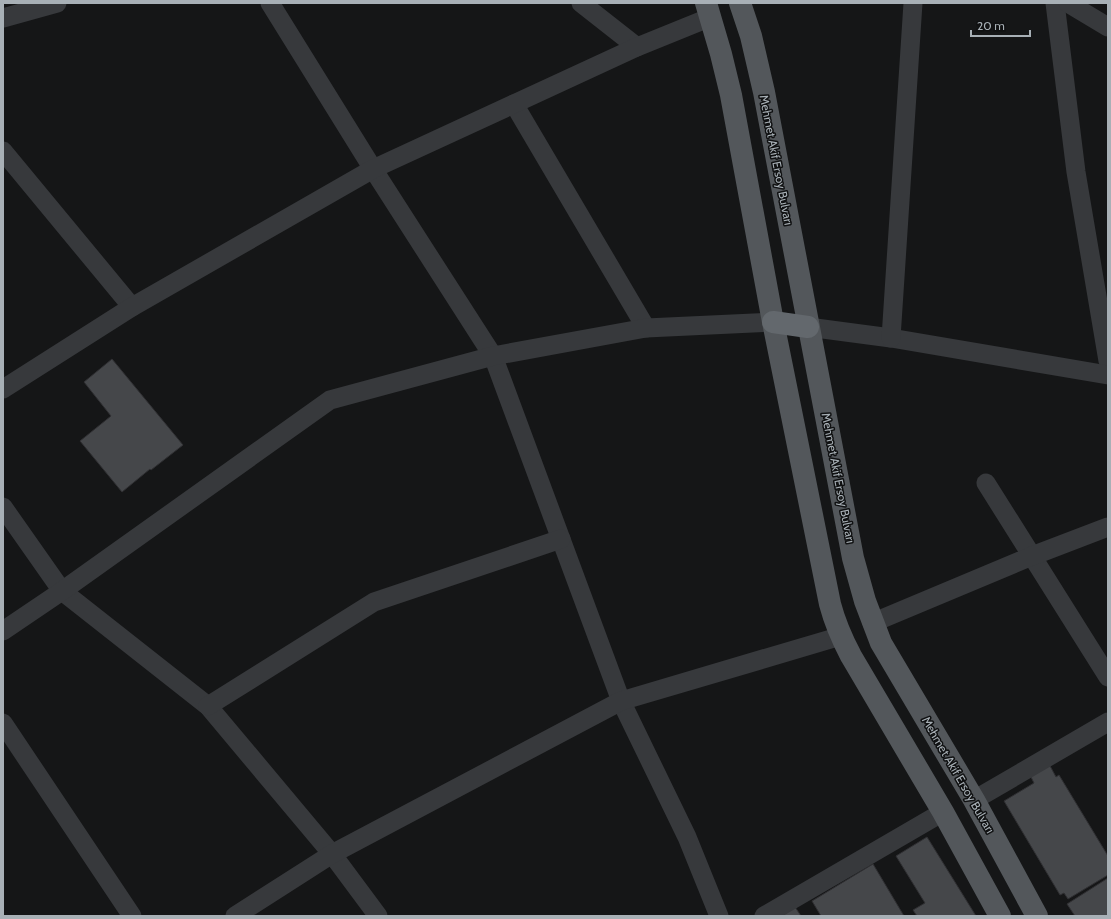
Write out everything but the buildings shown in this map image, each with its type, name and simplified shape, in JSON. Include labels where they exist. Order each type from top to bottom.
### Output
[{"type":"highway","points":[[773,322],[808,327]]},
{"type":"main road","name":"Mehmet Akif Ersoy Bulvarı","points":[[740,3],[751,36],[764,92],[853,558],[872,623],[881,643],[974,800],[1038,916]]},
{"type":"main road","points":[[709,10],[731,95],[773,322],[830,604],[841,636],[943,812],[1000,916]]},
{"type":"street","points":[[3,18],[57,3]]},
{"type":"street","points":[[270,3],[492,356],[621,701],[687,837],[719,916]]},
{"type":"street","points":[[581,3],[637,47]]},
{"type":"street","points":[[891,338],[913,3]]},
{"type":"street","points":[[1055,3],[1076,172],[1108,361]]},
{"type":"street","points":[[1068,3],[1108,27]]},
{"type":"street","points":[[3,389],[132,307],[374,169],[637,47],[709,10]]},
{"type":"street","points":[[514,104],[646,328]]},
{"type":"street","points":[[3,150],[132,307]]},
{"type":"street","points":[[3,631],[62,591],[330,400],[492,356],[646,328],[773,322]]},
{"type":"street","points":[[808,327],[891,338],[1108,375]]},
{"type":"street","points":[[986,483],[1108,677]]},
{"type":"street","points":[[3,507],[62,591],[208,706],[332,854],[378,916]]},
{"type":"street","points":[[872,623],[1032,556],[1108,527]]},
{"type":"street","points":[[208,706],[374,602],[561,539]]},
{"type":"street","points":[[235,916],[332,854],[621,701],[841,636]]},
{"type":"street","points":[[974,800],[1108,722]]},
{"type":"street","points":[[3,723],[132,916]]},
{"type":"street","points":[[764,916],[943,812]]}]
